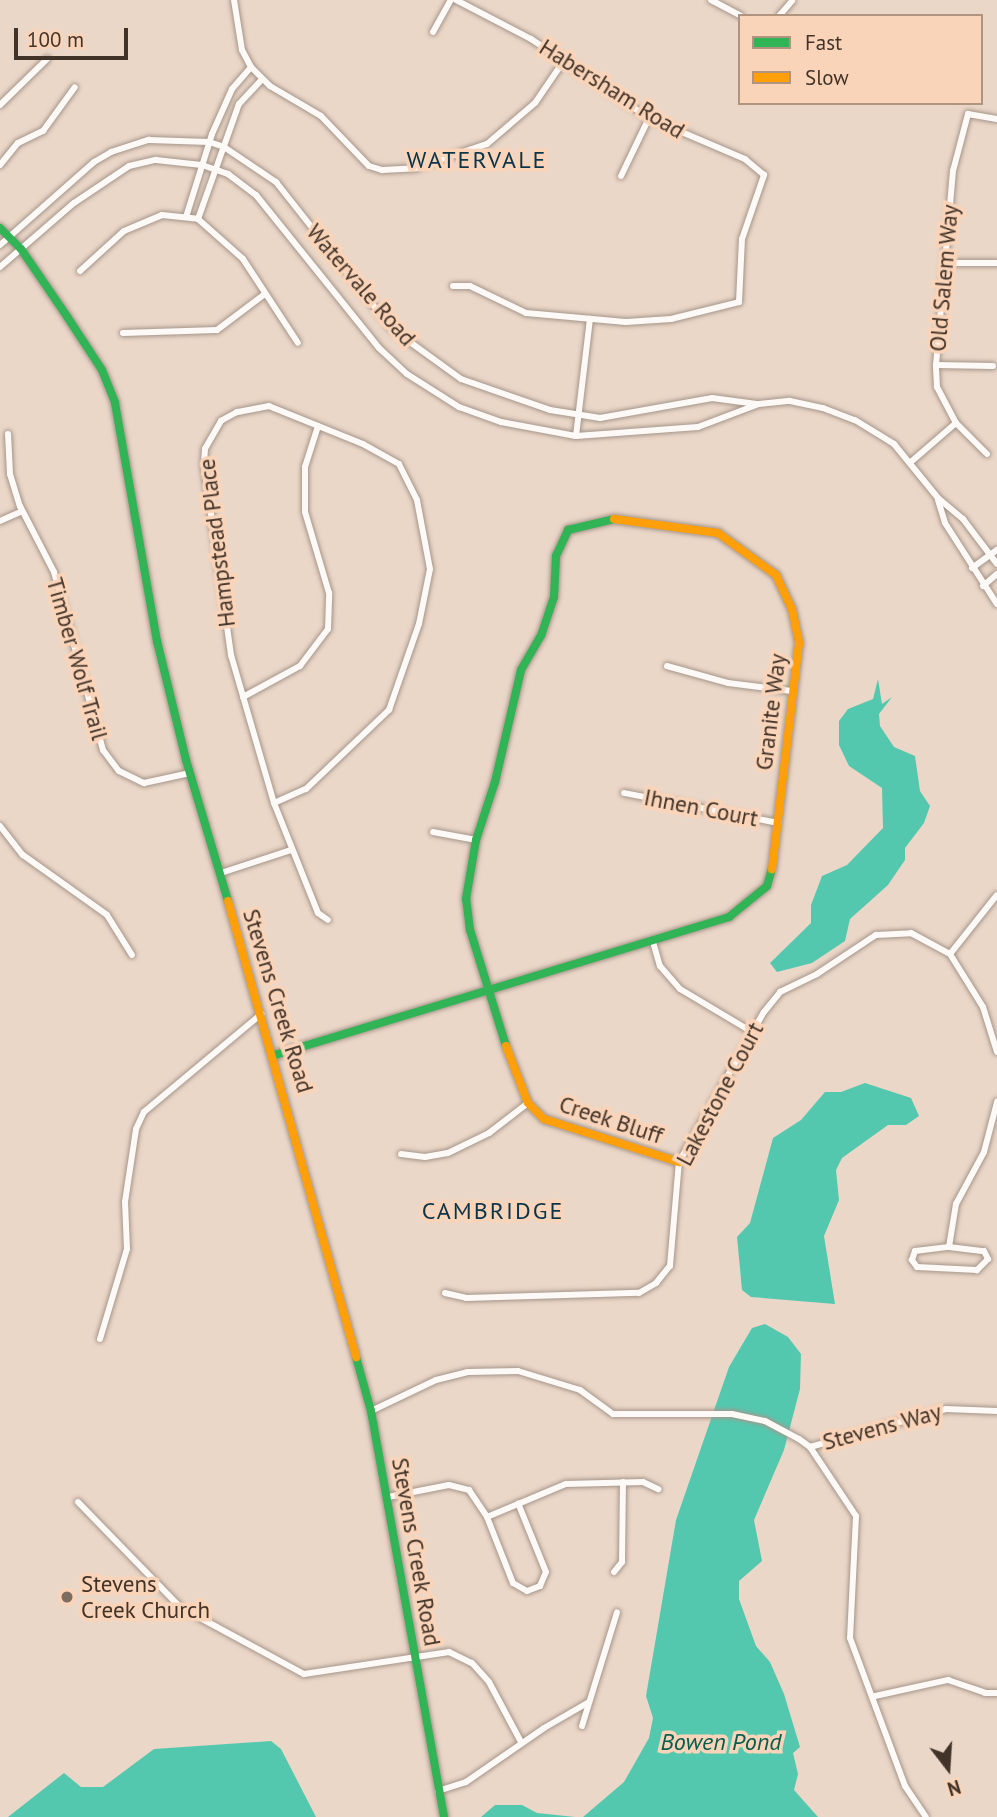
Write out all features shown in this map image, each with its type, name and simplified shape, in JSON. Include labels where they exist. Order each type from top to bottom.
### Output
[{"type":"street","points":[[234,0],[242,50],[251,67],[262,79],[321,116],[369,166],[394,172],[466,154],[487,144],[536,103],[562,62]]},
{"type":"street","points":[[433,32],[454,0]]},
{"type":"street","name":"Habersham Road","points":[[453,286],[470,286],[526,313],[590,320],[648,322],[739,302],[742,239],[764,175],[744,159],[649,118],[531,39],[454,0]]},
{"type":"street","points":[[711,0],[738,14]]},
{"type":"street","points":[[0,105],[47,60]]},
{"type":"street","points":[[186,217],[209,142],[228,99],[251,67]]},
{"type":"street","points":[[198,219],[239,106],[262,79]]},
{"type":"street","points":[[0,165],[18,143],[37,137],[75,87]]},
{"type":"street","points":[[228,99],[239,106]]},
{"type":"street","name":"Old Salem Way","points":[[988,454],[956,422],[937,387],[936,365],[948,264],[953,171],[968,114],[997,119]]},
{"type":"street","points":[[621,176],[649,118]]},
{"type":"street","name":"Watervale Road","points":[[0,245],[111,152],[149,140],[209,142],[224,147],[276,181],[371,304],[417,350],[481,387],[550,410],[579,414],[623,416],[712,398],[759,404],[790,401],[855,420],[912,461],[938,498],[963,519],[997,564]]},
{"type":"street","name":"Watervale Road","points":[[0,267],[74,203],[129,166],[156,160],[202,164],[256,195],[357,325],[407,374],[459,407],[501,422],[576,436],[698,427],[759,404]]},
{"type":"street","points":[[80,271],[124,230],[162,215],[198,219],[243,258],[298,343]]},
{"type":"street","name":"Stevens Creek Road","points":[[0,228],[21,248],[102,370],[115,403],[157,640],[190,773],[275,1055],[371,1411],[444,1817]]},
{"type":"street","points":[[948,264],[997,263]]},
{"type":"street","points":[[123,333],[217,330],[265,294]]},
{"type":"street","points":[[576,436],[590,320]]},
{"type":"street","points":[[936,365],[993,366]]},
{"type":"street","name":"Hampstead Place","points":[[274,803],[306,789],[389,710],[400,690],[428,588],[429,547],[410,481],[399,464],[269,406],[255,407],[221,421],[205,449],[215,554],[231,655],[274,803],[318,913],[328,920]]},
{"type":"street","points":[[912,461],[956,422]]},
{"type":"street","points":[[243,697],[300,666],[328,629],[329,593],[305,512],[305,467],[318,426]]},
{"type":"street","name":"Timber Wolf Trail","points":[[8,434],[10,474],[22,511],[54,572],[103,750],[119,771],[144,783],[190,773]]},
{"type":"street","name":"Watervale Road","points":[[938,498],[945,523],[997,604]]},
{"type":"street","points":[[0,521],[22,511]]},
{"type":"street","name":"Granite Way","points":[[275,1055],[491,992],[729,917],[751,904],[767,886],[777,854],[791,691],[799,643],[792,609],[776,575],[751,553],[718,533],[606,518],[568,530],[556,556],[554,597],[541,636],[521,670],[495,782],[476,840],[467,899],[470,930],[491,992]]},
{"type":"street","points":[[972,568],[997,550]]},
{"type":"street","points":[[983,586],[997,574]]},
{"type":"street","points":[[667,666],[728,683],[791,691]]},
{"type":"street","name":"Ihnen Court","points":[[624,793],[778,823]]},
{"type":"street","points":[[0,826],[23,855],[107,915],[132,955]]},
{"type":"street","points":[[433,832],[476,840]]},
{"type":"street","points":[[221,873],[291,850]]},
{"type":"street","points":[[950,954],[997,895]]},
{"type":"street","name":"Lakestone Court","points":[[445,1293],[466,1298],[639,1293],[656,1283],[670,1266],[679,1162],[752,1032],[780,992],[876,935],[911,933],[950,954],[983,1007],[997,1052]]},
{"type":"street","points":[[653,942],[660,966],[680,989],[752,1032]]},
{"type":"street","name":"Creek Bluff","points":[[491,992],[528,1103],[544,1119],[679,1162]]},
{"type":"street","points":[[100,1339],[127,1249],[125,1202],[136,1129],[144,1112],[261,1014]]},
{"type":"street","points":[[949,1247],[956,1204],[984,1152],[997,1102]]},
{"type":"street","points":[[401,1154],[425,1157],[448,1153],[489,1133],[528,1103]]},
{"type":"street","points":[[949,1247],[984,1251],[988,1259],[977,1270],[917,1267],[912,1260],[915,1251],[949,1247]]},
{"type":"street","name":"Stevens Way","points":[[371,1411],[436,1380],[499,1370],[548,1378],[580,1391],[613,1414],[676,1413],[750,1417],[799,1439],[810,1447],[856,1516],[850,1638],[859,1673],[875,1696],[881,1728],[905,1786],[926,1817]]},
{"type":"street","name":"Stevens Way","points":[[810,1447],[946,1409],[997,1411]]},
{"type":"street","points":[[614,1572],[622,1562],[623,1482]]},
{"type":"street","points":[[487,1517],[566,1484],[643,1482],[657,1489]]},
{"type":"street","points":[[388,1497],[460,1486],[475,1496],[487,1517],[513,1583],[527,1591],[537,1588],[546,1572],[544,1560],[518,1503]]},
{"type":"street","points":[[78,1502],[180,1608],[304,1674],[449,1652],[472,1663],[489,1682],[521,1742]]},
{"type":"street","points":[[582,1726],[617,1612]]},
{"type":"street","points":[[875,1696],[948,1680],[985,1693],[997,1693]]},
{"type":"street","points":[[438,1791],[466,1782],[521,1742],[589,1703]]},
{"type":"water","points":[[878,679],[882,704],[892,697],[879,714],[880,726],[894,747],[915,756],[920,791],[930,806],[924,823],[905,848],[905,860],[888,885],[850,919],[845,941],[812,963],[777,972],[770,963],[811,923],[811,905],[822,876],[847,865],[883,828],[882,788],[849,766],[839,745],[839,721],[848,709],[873,699]]},
{"type":"water","points":[[865,1083],[911,1098],[919,1116],[906,1125],[888,1125],[842,1158],[836,1170],[839,1200],[824,1236],[835,1304],[751,1297],[742,1290],[737,1237],[750,1223],[773,1138],[801,1120],[825,1092],[841,1092]]},
{"type":"water","name":"Bowen Pond","points":[[765,1324],[788,1337],[801,1354],[800,1389],[784,1450],[754,1520],[762,1561],[739,1581],[739,1599],[756,1646],[770,1662],[784,1694],[800,1747],[793,1753],[798,1774],[794,1790],[818,1817],[583,1817],[624,1782],[649,1738],[653,1718],[646,1696],[676,1520],[729,1367],[752,1328]]},
{"type":"water","points":[[271,1741],[281,1749],[316,1817],[8,1817],[64,1773],[81,1787],[103,1787],[154,1749]]},
{"type":"water","points":[[495,1805],[522,1805],[537,1813],[575,1817],[481,1817]]},
{"type":"traffic: fast","points":[[0,228],[21,249],[68,318],[102,370],[115,403],[157,641],[186,760],[228,901]]},
{"type":"traffic: fast","points":[[506,1046],[470,930],[466,899],[476,840],[495,782],[521,670],[541,636],[554,597],[556,556],[568,530],[614,519]]},
{"type":"traffic: fast","points":[[275,1055],[729,917],[767,886],[772,869]]},
{"type":"traffic: fast","points":[[356,1357],[371,1411],[444,1817]]},
{"type":"traffic: slow","points":[[614,519],[718,533],[776,575],[792,609],[799,643],[772,869]]},
{"type":"traffic: slow","points":[[228,901],[356,1357]]},
{"type":"traffic: slow","points":[[506,1046],[528,1103],[544,1119],[679,1162]]},
{"type":"place","name":"Stevens Creek Church","points":[[67,1597]]},
{"type":"district","name":"WATERVALE","points":[[477,160]]},
{"type":"district","name":"CAMBRIDGE","points":[[493,1211]]}]
